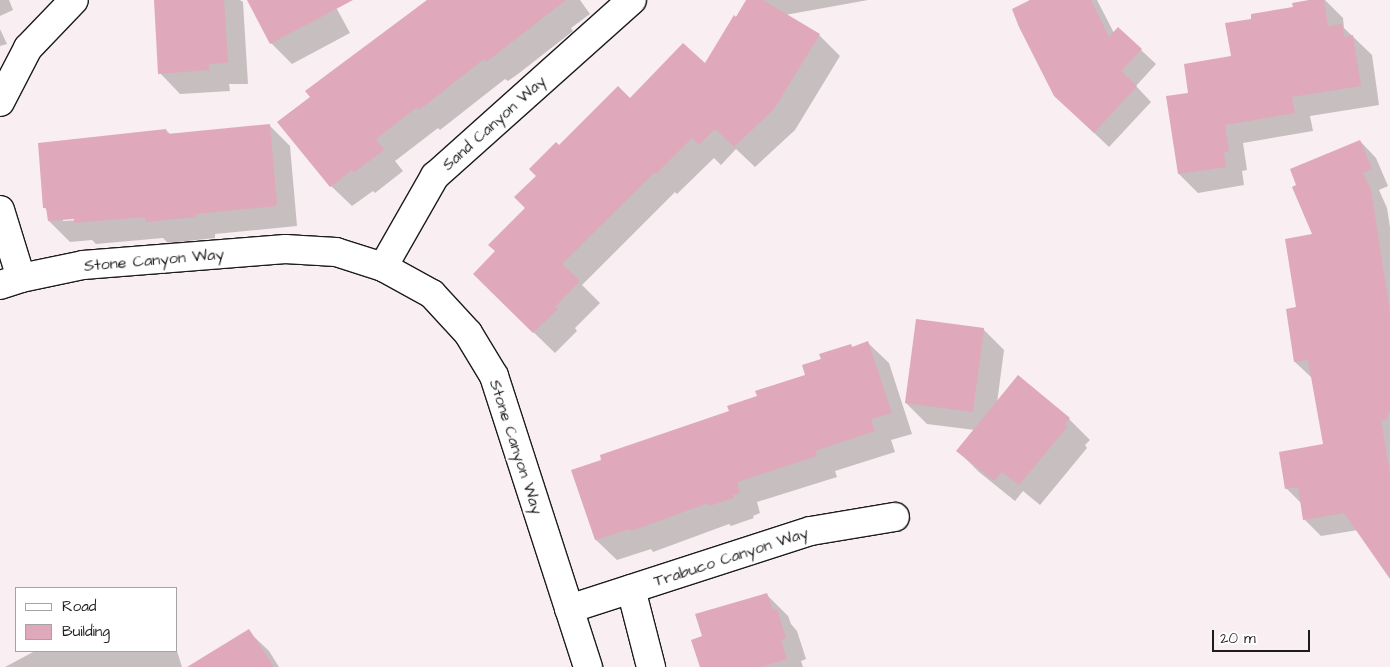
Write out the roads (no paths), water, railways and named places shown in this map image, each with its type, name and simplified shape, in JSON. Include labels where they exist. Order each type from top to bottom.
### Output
[{"type":"street","points":[[0,102],[28,48],[74,0]]},
{"type":"street","name":"Sand Canyon Way","points":[[383,267],[435,176],[632,0]]},
{"type":"street","points":[[0,210],[10,281]]},
{"type":"street","name":"Stone Canyon Way","points":[[10,281],[83,266],[285,249],[336,252],[383,267],[432,294],[468,333],[494,376],[588,667]]},
{"type":"street","name":"Trabuco Canyon Way","points":[[569,609],[811,531],[895,517]]},
{"type":"street","points":[[631,589],[651,667]]}]
